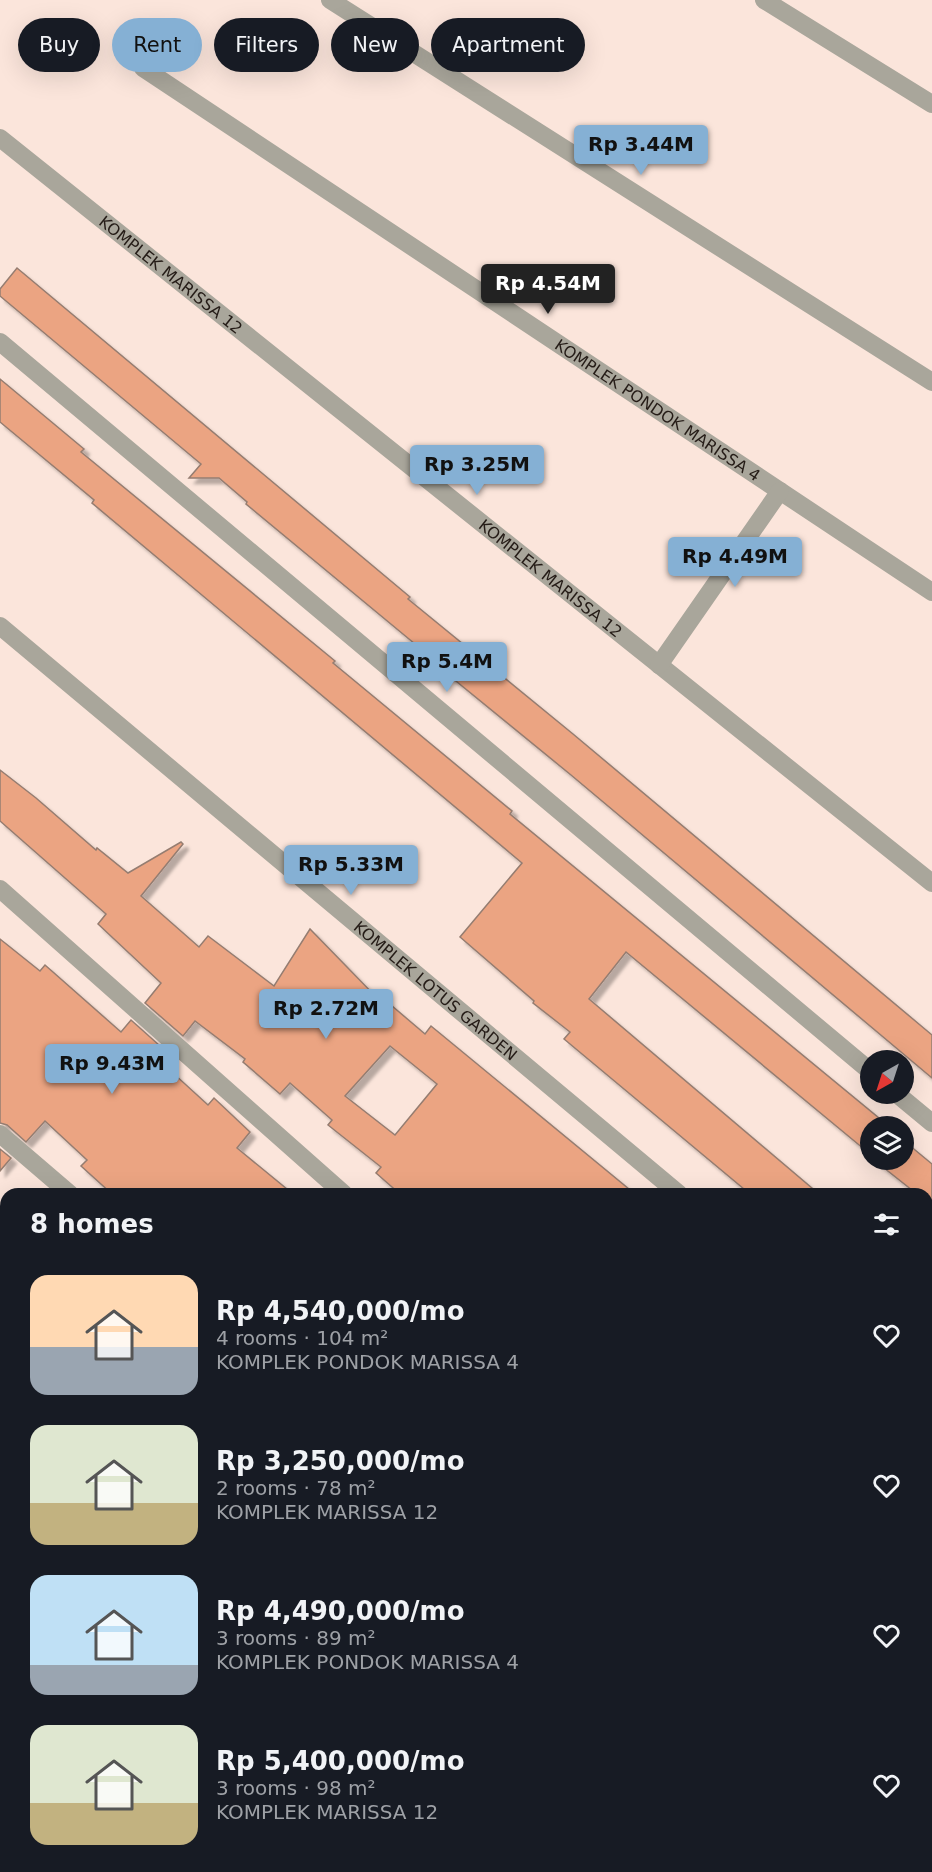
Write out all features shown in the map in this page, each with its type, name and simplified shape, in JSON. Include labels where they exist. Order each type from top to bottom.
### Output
[{"type":"street","points":[[330,0],[932,382]]},
{"type":"street","points":[[764,0],[932,104]]},
{"type":"street","name":"KOMPLEK PONDOK MARISSA 4","points":[[149,72],[932,592]]},
{"type":"street","name":"KOMPLEK MARISSA 12","points":[[0,138],[932,882]]},
{"type":"street","points":[[0,342],[860,1063]]},
{"type":"street","points":[[659,665],[780,491]]},
{"type":"street","name":"KOMPLEK LOTUS GARDEN","points":[[0,626],[672,1188]]},
{"type":"street","points":[[0,889],[337,1188]]},
{"type":"street","points":[[909,1104],[932,1123]]},
{"type":"street","points":[[0,1134],[63,1188]]},
{"type":"building","points":[[17,268],[410,597],[408,599],[932,1035],[932,1078],[914,1063],[914,1050],[899,1050],[571,775],[413,646],[415,644],[246,504],[247,502],[219,478],[189,478],[201,464],[0,296],[0,289]]},
{"type":"building","points":[[0,379],[84,449],[81,452],[335,661],[333,663],[512,811],[510,814],[877,1116],[860,1116],[860,1146],[626,952],[589,999],[812,1188],[743,1188],[564,1039],[570,1032],[533,1003],[534,1001],[460,937],[522,863],[92,503],[94,500],[0,422]]},
{"type":"building","points":[[0,770],[96,850],[97,848],[128,873],[181,842],[183,844],[141,896],[199,947],[208,936],[274,986],[310,929],[382,1003],[385,1000],[425,1034],[431,1026],[628,1188],[393,1188],[376,1173],[381,1167],[328,1125],[332,1120],[290,1083],[280,1094],[243,1062],[245,1059],[195,1021],[183,1036],[145,1003],[161,983],[98,924],[106,914],[0,821]],"holes":[[[390,1046],[437,1084],[395,1135],[345,1096]]]},
{"type":"building","points":[[0,939],[40,971],[45,965],[121,1032],[131,1020],[169,1054],[162,1063],[208,1105],[214,1098],[250,1132],[237,1148],[286,1188],[105,1188],[81,1166],[87,1160],[45,1121],[26,1142],[7,1125],[0,1123]]},
{"type":"building","points":[[0,1149],[11,1158],[0,1171]]},
{"type":"building","points":[[914,1149],[932,1164],[932,1188],[909,1188],[887,1170],[914,1170]]}]
